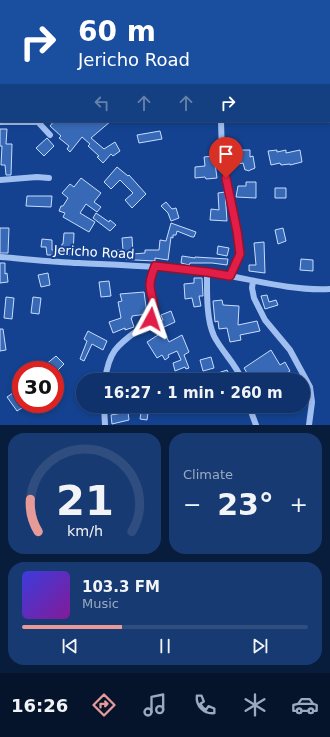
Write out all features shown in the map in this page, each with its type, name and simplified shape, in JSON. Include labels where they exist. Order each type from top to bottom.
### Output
[{"type":"street","points":[[0,122],[38,122],[50,135]]},
{"type":"street","points":[[221,122],[222,154],[240,254],[230,276]]},
{"type":"street","points":[[0,180],[37,177],[49,178]]},
{"type":"street","name":"Jericho Road","points":[[0,257],[77,263],[155,266],[207,272],[299,288],[330,289]]},
{"type":"street","points":[[106,373],[107,366],[114,350],[124,340],[144,326],[154,314],[150,286],[155,266]]},
{"type":"street","points":[[207,272],[209,316],[213,332],[239,373]]},
{"type":"street","points":[[253,281],[252,288],[254,298],[265,320],[290,350],[310,387],[312,402],[309,425]]},
{"type":"street","points":[[104,413],[105,425]]},
{"type":"street","points":[[252,413],[256,425]]},
{"type":"building","points":[[53,122],[110,122],[91,138],[104,149],[115,142],[120,151],[113,156],[111,154],[103,163],[97,157],[99,156],[88,146],[90,144],[82,137],[70,152],[67,149],[69,146],[59,138],[61,136],[50,126]]},
{"type":"building","points":[[0,129],[7,129],[6,144],[12,144],[11,175],[6,175],[5,165],[1,165],[2,146],[0,146]]},
{"type":"building","points":[[160,131],[162,139],[139,143],[137,135]]},
{"type":"building","points":[[47,138],[54,146],[44,156],[36,148]]},
{"type":"building","points":[[241,150],[250,150],[250,157],[253,156],[255,168],[248,171],[245,170],[243,163],[229,166],[227,155],[241,154]]},
{"type":"building","points":[[277,150],[277,152],[286,150],[286,153],[300,150],[302,162],[290,165],[281,165],[280,163],[271,165],[268,151]]},
{"type":"building","points":[[214,156],[217,178],[195,178],[195,167],[205,166],[204,157]]},
{"type":"building","points":[[117,167],[128,176],[129,175],[146,194],[132,208],[125,200],[133,193],[120,180],[111,189],[104,182]]},
{"type":"building","points":[[81,178],[101,193],[94,202],[101,207],[97,212],[86,204],[80,213],[95,222],[89,232],[63,217],[65,213],[59,211],[61,206],[63,206],[68,198],[62,193],[70,184],[74,187]]},
{"type":"building","points":[[246,182],[256,182],[256,198],[236,197],[238,186],[246,186]]},
{"type":"building","points":[[275,188],[286,188],[286,198],[275,198]]},
{"type":"building","points":[[225,192],[227,221],[210,220],[211,209],[219,210],[218,193]]},
{"type":"building","points":[[27,196],[52,196],[51,207],[26,206]]},
{"type":"building","points":[[166,202],[172,209],[176,208],[179,218],[171,221],[168,213],[161,206]]},
{"type":"building","points":[[96,213],[109,222],[110,220],[116,225],[110,231],[93,218]]},
{"type":"building","points":[[171,223],[196,232],[194,237],[192,237],[177,231],[176,235],[173,235],[173,238],[171,237],[168,260],[155,258],[155,261],[135,260],[123,259],[123,257],[112,257],[112,250],[123,250],[122,238],[132,237],[133,254],[145,253],[145,250],[159,250],[160,240],[166,241]]},
{"type":"building","points":[[0,228],[9,228],[8,253],[0,253]]},
{"type":"building","points":[[283,228],[286,241],[278,244],[275,230]]},
{"type":"building","points":[[64,233],[74,233],[73,255],[47,255],[46,247],[41,247],[42,239],[52,240],[52,250],[61,250]]},
{"type":"building","points":[[264,242],[265,273],[249,271],[249,265],[256,265],[254,243]]},
{"type":"building","points":[[218,246],[229,248],[227,256],[217,254]]},
{"type":"building","points":[[182,256],[228,259],[227,265],[190,263],[189,265],[181,263]]},
{"type":"building","points":[[301,259],[313,260],[313,271],[300,270]]},
{"type":"building","points":[[0,263],[5,263],[5,274],[7,273],[8,282],[0,283]]},
{"type":"building","points":[[48,273],[50,285],[41,287],[38,275]]},
{"type":"building","points":[[194,278],[202,278],[203,296],[199,296],[201,306],[194,307],[192,298],[185,299],[184,284],[194,283]]},
{"type":"building","points":[[109,281],[111,296],[101,297],[99,282]]},
{"type":"building","points":[[144,292],[147,314],[132,316],[131,318],[134,327],[125,330],[125,328],[113,333],[109,322],[121,318],[118,302],[122,301],[120,294]]},
{"type":"building","points":[[267,295],[269,302],[276,300],[278,305],[265,309],[261,296]]},
{"type":"building","points":[[6,297],[14,298],[12,319],[4,318]]},
{"type":"building","points":[[33,297],[41,298],[39,314],[31,313]]},
{"type":"building","points":[[222,300],[223,305],[239,306],[238,325],[257,321],[260,331],[240,335],[241,340],[230,342],[227,328],[219,329],[218,321],[215,322],[213,301]]},
{"type":"building","points":[[171,311],[175,322],[162,328],[169,342],[182,335],[189,352],[184,355],[189,368],[186,369],[185,367],[175,371],[173,363],[181,360],[177,351],[168,355],[169,357],[165,360],[162,355],[157,358],[147,342],[158,335],[155,322],[163,320],[161,315]]},
{"type":"building","points":[[0,329],[3,329],[6,350],[0,351]]},
{"type":"building","points":[[88,331],[107,341],[103,350],[92,344],[84,361],[80,359],[87,341],[84,339]]},
{"type":"building","points":[[271,350],[280,365],[285,362],[290,371],[287,373],[247,373],[244,368]]},
{"type":"building","points":[[56,356],[61,361],[50,361]]},
{"type":"building","points":[[211,357],[214,368],[203,371],[200,360]]},
{"type":"building","points":[[227,370],[228,373],[218,373]]},
{"type":"building","points":[[12,394],[12,404],[7,397]]},
{"type":"building","points":[[128,413],[129,420],[112,424],[111,415]]},
{"type":"building","points":[[141,413],[148,413],[147,420],[140,419]]},
{"type":"route","points":[[151,319],[154,314],[154,308],[150,281],[155,266],[230,276],[236,265],[240,254],[237,231],[226,178]]}]
